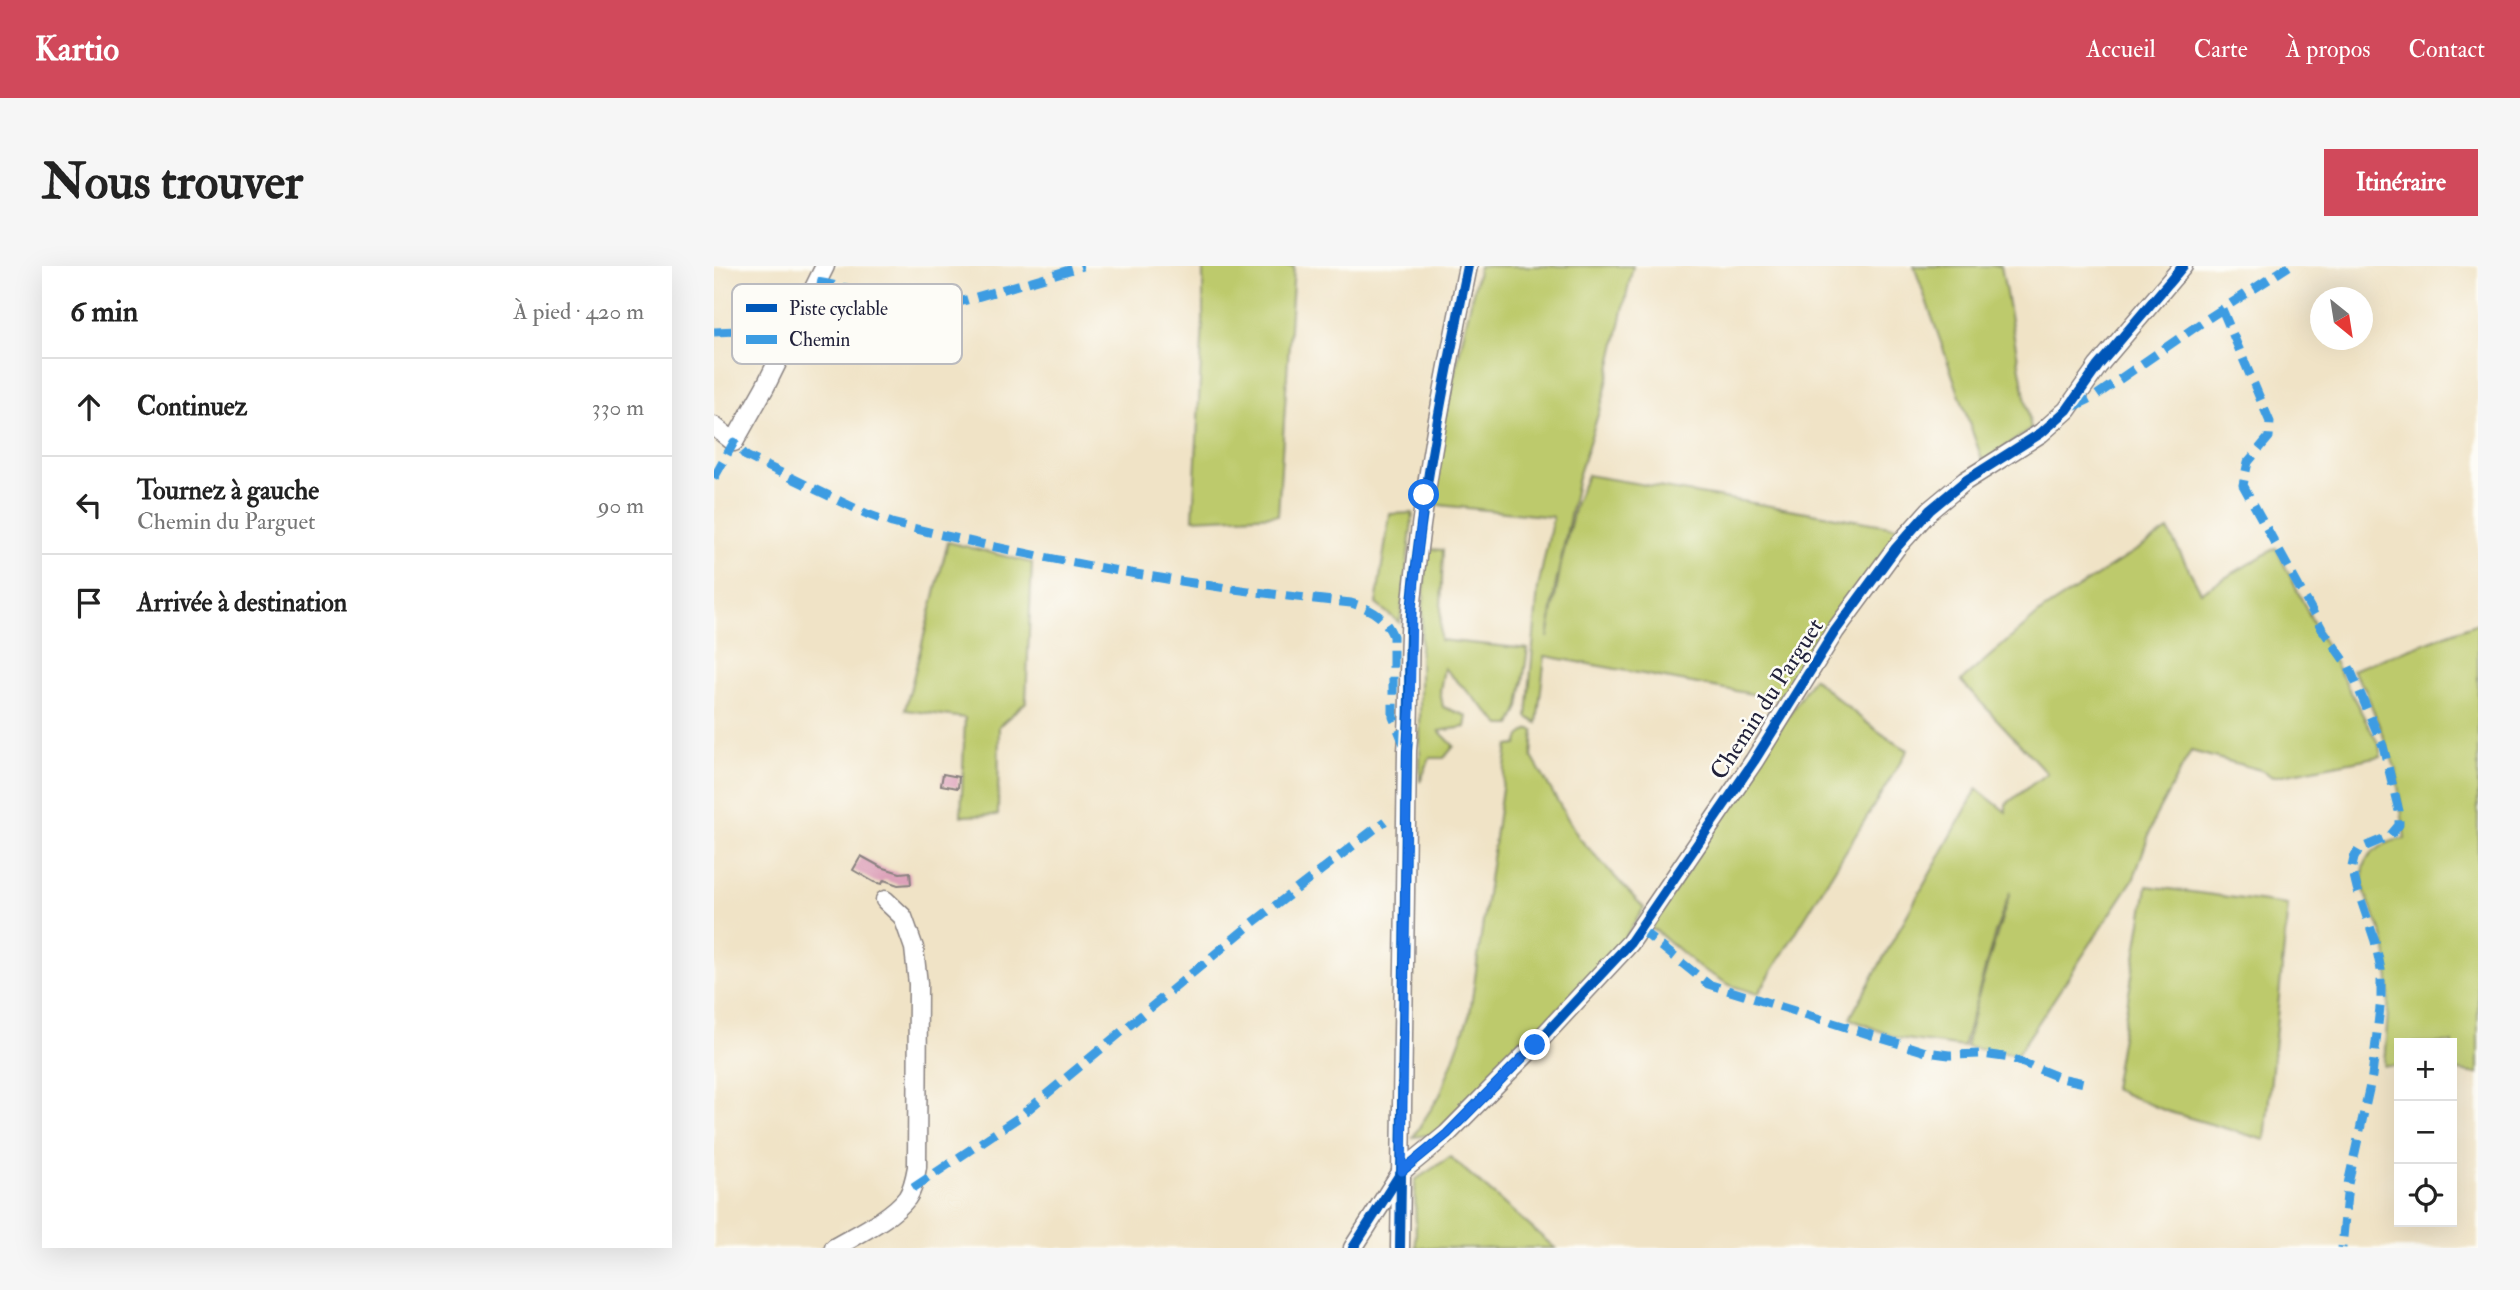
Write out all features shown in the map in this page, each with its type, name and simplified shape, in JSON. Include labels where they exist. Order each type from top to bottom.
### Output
[{"type":"street","points":[[816,284],[825,266]]},
{"type":"street","points":[[1400,1248],[1407,751],[1412,606],[1424,495],[1437,416],[1468,266]]},
{"type":"street","name":"Chemin du Parguet","points":[[1402,1171],[1447,1134],[1630,943],[1754,761],[1835,631],[1913,529],[1930,510],[1965,481],[2040,433],[2067,410],[2098,366],[2183,266]]},
{"type":"street","points":[[714,425],[733,442],[776,364]]},
{"type":"street","points":[[835,1248],[890,1214],[906,1200],[917,1167],[918,984],[914,948],[903,917],[885,900]]},
{"type":"street","points":[[1353,1248],[1402,1171]]},
{"type":"green space","points":[[1203,266],[1294,266],[1278,515],[1193,519],[1203,321]]},
{"type":"green space","points":[[1479,266],[1633,266],[1604,396],[1578,477],[1555,588],[1548,638],[1575,505],[1587,475],[1902,528],[1852,595],[1784,700],[1545,656],[1537,723],[1527,717],[1538,588],[1553,517],[1430,504],[1436,456]]},
{"type":"green space","points":[[1914,266],[2001,266],[2031,429],[1983,462]]},
{"type":"green space","points":[[1413,513],[1400,623],[1376,604],[1390,514]]},
{"type":"green space","points":[[2168,530],[2201,592],[2276,548],[2379,745],[2381,756],[2272,777],[2264,771],[2191,751],[2155,817],[2134,878],[2017,1055],[1966,1047],[1976,1003],[2010,892],[1995,933],[1963,1047],[1897,1038],[1853,1020],[1850,1018],[1977,789],[2006,812],[2006,804],[2047,773],[1961,681],[2042,611]]},
{"type":"green space","points":[[948,542],[1032,563],[1026,702],[999,726],[998,815],[961,816],[965,718],[905,710]]},
{"type":"green space","points":[[1427,549],[1443,550],[1440,640],[1528,649],[1519,707],[1511,725],[1501,725],[1444,668],[1440,691],[1443,707],[1467,716],[1465,727],[1439,731],[1454,746],[1444,758],[1430,758],[1420,782],[1420,650]]},
{"type":"green space","points":[[2478,623],[2478,1074],[2457,1071],[2457,1038],[2394,1038],[2394,1066],[2384,1066],[2388,1003],[2387,956],[2381,931],[2366,896],[2363,878],[2366,862],[2374,852],[2386,844],[2405,839],[2396,770],[2365,689],[2352,670]]},
{"type":"green space","points":[[1813,678],[1870,725],[1908,750],[1758,994],[1730,985],[1700,968],[1655,930],[1650,929]]},
{"type":"green space","points":[[1529,729],[1534,730],[1532,757],[1579,838],[1644,908],[1622,942],[1439,1134],[1413,1137],[1440,1095],[1470,1013],[1508,746],[1517,745],[1520,736]]},
{"type":"green space","points":[[2147,886],[2288,905],[2265,1140],[2166,1111],[2113,1089]]},
{"type":"green space","points":[[1450,1157],[1555,1248],[1416,1248],[1415,1180]]},
{"type":"building","points":[[943,774],[959,777],[958,788],[941,785]]},
{"type":"building","points":[[861,856],[881,867],[900,873],[910,872],[911,884],[898,885],[884,880],[882,884],[874,882],[853,870]]},
{"type":"marked path","points":[[962,301],[1083,266]]},
{"type":"marked path","points":[[2073,407],[2094,397],[2289,266]]},
{"type":"marked path","points":[[817,282],[827,284]]},
{"type":"marked path","points":[[2222,309],[2270,422],[2269,437],[2248,462],[2243,485],[2322,629],[2349,667],[2383,746],[2399,811],[2399,825],[2390,836],[2359,849],[2352,867],[2375,941],[2381,970],[2381,999],[2372,1076],[2348,1184],[2342,1248]]},
{"type":"marked path","points":[[714,332],[732,331]]},
{"type":"marked path","points":[[714,478],[734,442],[746,456],[867,514],[892,523],[1120,571],[1351,603],[1365,608],[1381,618],[1393,636],[1393,717],[1404,744]]},
{"type":"marked path","points":[[913,1188],[1018,1118],[1250,925],[1385,821]]},
{"type":"marked path","points":[[1640,929],[1708,984],[1926,1052],[2011,1058],[2061,1078],[2089,1084]]},
{"type":"cycle path","points":[[1400,1248],[1411,620],[1428,475],[1468,266]]},
{"type":"cycle path","points":[[1353,1248],[1402,1171],[1447,1134],[1630,943],[1754,761],[1835,631],[1896,548],[1930,510],[1965,481],[2041,433],[2067,410],[2098,366],[2183,266]]},
{"type":"route","points":[[1424,495],[1412,606],[1407,751],[1402,1171],[1447,1134],[1535,1045]]}]
